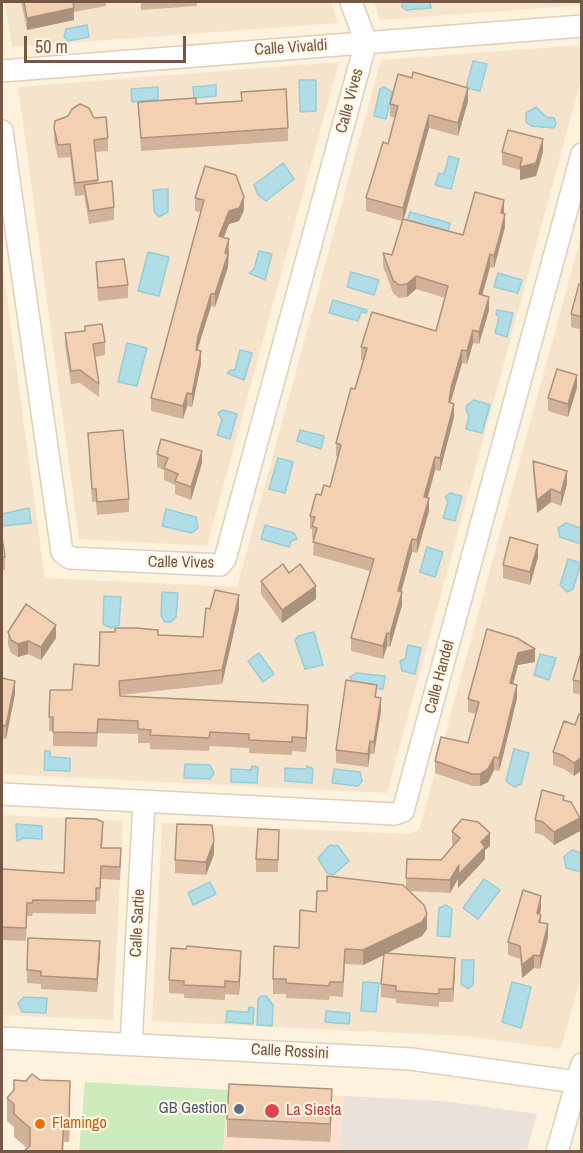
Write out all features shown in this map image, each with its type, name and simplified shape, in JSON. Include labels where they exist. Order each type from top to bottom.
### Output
[{"type":"street","points":[[351,2],[366,42]]},
{"type":"street","name":"Calle Vivaldi","points":[[2,71],[582,26]]},
{"type":"street","name":"Calle Vives","points":[[2,131],[62,552],[70,558],[220,565],[225,559],[366,42]]},
{"type":"street","name":"Calle Handel","points":[[2,794],[395,814],[404,809],[582,154]]},
{"type":"street","name":"Calle Sartie","points":[[131,1045],[144,801]]},
{"type":"street","name":"Calle Rossini","points":[[2,1038],[411,1059],[579,1073]]},
{"type":"street","points":[[557,1152],[579,1073]]},
{"type":"shaded area","points":[[5,2],[331,2],[338,23],[12,47]]},
{"type":"shaded area","points":[[374,2],[581,2],[582,5],[380,20]]},
{"type":"shaded area","points":[[581,45],[581,80],[387,793],[2,774],[2,262],[45,578],[237,587],[381,60]]},
{"type":"shaded area","points":[[339,62],[207,546],[79,539],[18,87]]},
{"type":"shaded area","points":[[581,236],[582,973],[561,1049],[465,1036],[152,1021],[162,823],[409,834],[416,832],[420,827]]},
{"type":"shaded area","points":[[2,815],[123,821],[113,1020],[2,1015]]},
{"type":"shaded area","points":[[228,1090],[344,1096],[339,1151],[223,1152]]},
{"type":"shaded area","points":[[344,1096],[443,1101],[537,1114],[527,1151],[339,1151]]},
{"type":"green space","points":[[85,1082],[228,1090],[223,1151],[79,1151]]},
{"type":"water","points":[[402,2],[430,2],[431,8],[406,10],[402,7]]},
{"type":"water","points":[[87,25],[89,37],[68,41],[64,37],[66,29]]},
{"type":"water","points":[[473,61],[487,64],[480,91],[466,88]]},
{"type":"water","points":[[299,80],[316,80],[316,111],[300,112]]},
{"type":"water","points":[[216,85],[216,96],[194,98],[193,87]]},
{"type":"water","points":[[158,87],[158,99],[132,102],[131,89]]},
{"type":"water","points":[[384,87],[392,92],[386,119],[374,116],[380,89]]},
{"type":"water","points":[[536,107],[546,117],[554,118],[556,123],[554,128],[531,126],[526,122],[526,113]]},
{"type":"water","points":[[449,156],[459,159],[451,189],[435,185],[439,173],[444,174]]},
{"type":"water","points":[[283,163],[294,179],[266,201],[258,195],[254,185]]},
{"type":"water","points":[[168,189],[168,212],[159,217],[154,211],[153,190]]},
{"type":"water","points":[[410,212],[450,223],[446,238],[405,227]]},
{"type":"water","points":[[259,251],[272,254],[265,280],[249,273],[254,269]]},
{"type":"water","points":[[148,252],[169,257],[159,296],[138,291]]},
{"type":"water","points":[[351,272],[379,280],[374,295],[347,287]]},
{"type":"water","points":[[498,273],[522,280],[518,293],[494,287]]},
{"type":"water","points":[[333,300],[367,310],[366,313],[361,312],[358,321],[329,313]]},
{"type":"water","points":[[497,310],[513,313],[507,337],[495,333],[499,317],[496,314]]},
{"type":"water","points":[[127,343],[147,348],[137,386],[118,382]]},
{"type":"water","points":[[240,350],[252,353],[244,380],[227,373],[235,370]]},
{"type":"water","points":[[474,400],[490,405],[482,433],[466,429],[469,415],[466,410],[467,405]]},
{"type":"water","points":[[223,410],[237,414],[230,439],[217,435],[222,420],[218,413]]},
{"type":"water","points":[[300,430],[324,436],[321,449],[297,441]]},
{"type":"water","points":[[278,458],[293,462],[285,493],[269,489]]},
{"type":"water","points":[[450,493],[462,496],[455,521],[443,518],[448,502],[445,497]]},
{"type":"water","points":[[29,508],[31,523],[3,526],[2,514]]},
{"type":"water","points":[[166,509],[196,517],[198,528],[192,533],[162,526]]},
{"type":"water","points":[[566,523],[581,528],[581,544],[560,537],[558,528]]},
{"type":"water","points":[[265,525],[294,533],[297,539],[291,541],[289,547],[261,539]]},
{"type":"water","points":[[427,547],[443,552],[435,577],[420,572]]},
{"type":"water","points":[[568,559],[581,563],[573,589],[567,592],[560,585]]},
{"type":"water","points":[[162,592],[178,593],[176,617],[171,622],[165,622],[161,616]]},
{"type":"water","points":[[104,596],[121,597],[119,625],[111,628],[103,624]]},
{"type":"water","points":[[314,632],[323,665],[305,669],[295,640],[298,636]]},
{"type":"water","points":[[408,645],[421,648],[415,674],[402,671],[400,661],[405,659]]},
{"type":"water","points":[[259,653],[274,674],[263,682],[248,661]]},
{"type":"water","points":[[540,654],[556,658],[549,680],[534,675]]},
{"type":"water","points":[[356,673],[385,676],[383,689],[354,685],[350,677]]},
{"type":"water","points":[[514,749],[529,753],[521,784],[514,787],[506,781]]},
{"type":"water","points":[[45,751],[50,751],[50,757],[70,758],[70,771],[44,770]]},
{"type":"water","points":[[185,764],[210,765],[214,773],[210,779],[184,778]]},
{"type":"water","points":[[252,766],[258,767],[257,783],[231,782],[231,769],[251,770]]},
{"type":"water","points":[[307,766],[313,769],[312,783],[285,781],[285,768],[306,769]]},
{"type":"water","points":[[334,769],[360,772],[362,781],[358,786],[332,783]]},
{"type":"water","points":[[16,824],[42,826],[42,839],[24,838],[17,841]]},
{"type":"water","points":[[330,845],[338,846],[349,861],[333,875],[327,873],[318,858]]},
{"type":"water","points":[[572,850],[581,853],[581,872],[566,868],[564,857]]},
{"type":"water","points":[[484,879],[500,890],[478,919],[463,908]]},
{"type":"water","points":[[210,882],[216,894],[193,905],[188,893]]},
{"type":"water","points":[[446,905],[452,909],[450,937],[437,936],[439,908]]},
{"type":"water","points":[[462,960],[474,960],[473,985],[468,989],[461,984]]},
{"type":"water","points":[[363,982],[379,983],[376,1012],[361,1011]]},
{"type":"water","points":[[512,982],[531,987],[521,1028],[502,1022]]},
{"type":"water","points":[[266,996],[273,1005],[272,1026],[257,1025],[258,999]]},
{"type":"water","points":[[24,997],[47,998],[46,1013],[22,1012],[18,1003]]},
{"type":"water","points":[[249,1007],[254,1008],[253,1024],[226,1022],[227,1011],[248,1012]]},
{"type":"water","points":[[326,1011],[350,1013],[349,1024],[325,1022]]},
{"type":"building","points":[[24,2],[73,2],[74,8],[27,18]]},
{"type":"building","points":[[413,72],[468,88],[458,123],[429,115],[403,208],[366,198],[383,142],[388,144],[398,106],[390,104],[398,74],[412,78]]},
{"type":"building","points":[[286,89],[288,128],[141,138],[138,102],[196,98],[196,104],[242,101],[241,92]]},
{"type":"building","points":[[80,104],[89,108],[94,118],[106,117],[108,138],[94,140],[98,180],[75,183],[70,144],[58,145],[54,128],[55,121],[68,116],[72,109]]},
{"type":"building","points":[[508,130],[543,139],[536,163],[520,167],[522,158],[502,152]]},
{"type":"building","points":[[205,166],[236,175],[244,197],[239,208],[229,211],[219,236],[229,239],[225,253],[228,254],[215,294],[211,294],[198,336],[196,350],[201,351],[192,394],[187,393],[183,406],[151,398],[204,200],[195,198]]},
{"type":"building","points":[[112,181],[114,207],[89,211],[84,185]]},
{"type":"building","points":[[475,192],[504,200],[501,213],[505,214],[500,235],[494,256],[490,254],[479,294],[489,297],[479,332],[473,330],[467,351],[462,350],[451,388],[449,402],[454,404],[440,458],[435,457],[424,497],[429,498],[417,540],[412,539],[398,591],[402,592],[390,634],[387,633],[383,646],[351,638],[374,559],[313,542],[317,528],[312,526],[315,517],[310,516],[316,494],[321,495],[324,485],[330,487],[341,445],[336,443],[351,388],[355,389],[367,348],[361,347],[372,312],[436,331],[448,286],[416,276],[407,284],[399,285],[393,280],[383,253],[392,255],[403,219],[463,235]]},
{"type":"building","points":[[124,259],[128,285],[98,288],[96,262]]},
{"type":"building","points":[[579,284],[582,285],[582,317],[571,314]]},
{"type":"building","points":[[102,324],[105,342],[93,344],[99,384],[80,370],[71,371],[65,333],[85,331],[85,326]]},
{"type":"building","points":[[557,369],[577,375],[568,404],[548,398]]},
{"type":"building","points":[[123,430],[129,499],[97,502],[96,489],[92,489],[88,433]]},
{"type":"building","points":[[161,439],[202,451],[191,487],[175,481],[178,474],[164,468],[168,458],[157,454]]},
{"type":"building","points":[[533,461],[567,471],[561,493],[551,489],[537,500]]},
{"type":"building","points":[[2,537],[5,557],[2,557]]},
{"type":"building","points":[[510,537],[538,545],[530,572],[503,565]]},
{"type":"building","points":[[283,564],[289,573],[300,564],[316,586],[282,610],[261,581]]},
{"type":"building","points":[[215,590],[239,595],[222,670],[119,681],[120,696],[308,705],[306,738],[292,737],[292,742],[249,740],[249,734],[210,732],[209,738],[150,735],[151,730],[138,729],[138,721],[98,719],[97,733],[53,732],[53,717],[49,717],[50,690],[72,690],[74,664],[99,666],[100,632],[115,632],[115,628],[137,628],[158,630],[158,635],[203,637],[206,608],[210,609]]},
{"type":"building","points":[[26,604],[56,625],[41,647],[28,641],[18,644],[11,640],[8,632]]},
{"type":"building","points":[[487,629],[517,638],[535,649],[518,653],[510,683],[517,685],[499,758],[494,757],[488,769],[480,774],[472,774],[435,761],[441,737],[468,743],[479,702],[468,699]]},
{"type":"building","points":[[582,649],[582,682],[573,680]]},
{"type":"building","points":[[2,678],[15,681],[6,726],[2,725]]},
{"type":"building","points":[[346,680],[377,685],[375,697],[381,698],[374,742],[370,741],[368,754],[336,750]]},
{"type":"building","points":[[579,714],[582,715],[582,757],[574,763],[553,752],[564,721],[575,725]]},
{"type":"building","points":[[542,790],[564,796],[563,800],[571,802],[580,818],[554,832],[543,822],[535,820]]},
{"type":"building","points":[[66,818],[96,819],[103,822],[101,848],[121,848],[120,867],[101,866],[100,888],[96,888],[96,901],[33,900],[32,903],[27,903],[26,928],[2,927],[2,869],[64,873]]},
{"type":"building","points":[[462,819],[478,822],[490,833],[481,842],[485,847],[458,875],[459,865],[450,880],[406,878],[407,859],[441,860],[460,838],[452,831]]},
{"type":"building","points":[[177,824],[212,825],[214,841],[206,862],[175,860]]},
{"type":"building","points":[[258,829],[279,830],[278,860],[256,859]]},
{"type":"building","points":[[327,876],[403,885],[424,905],[427,914],[422,922],[363,950],[345,949],[343,982],[330,982],[329,986],[286,983],[286,979],[273,979],[274,946],[299,948],[300,910],[316,912],[317,891],[327,891]]},
{"type":"building","points":[[523,890],[541,896],[537,913],[541,915],[539,922],[548,924],[540,956],[534,955],[522,965],[520,946],[508,942]]},
{"type":"building","points":[[28,938],[100,941],[97,979],[41,976],[41,971],[27,970]]},
{"type":"building","points":[[187,946],[241,951],[239,982],[225,981],[225,987],[184,985],[184,981],[169,980],[171,948],[186,949]]},
{"type":"building","points":[[384,953],[455,958],[453,989],[439,989],[439,994],[396,991],[396,986],[381,984]]},
{"type":"building","points":[[32,1074],[40,1080],[70,1081],[69,1119],[64,1119],[62,1152],[27,1152],[25,1150],[30,1146],[30,1128],[14,1114],[14,1104],[7,1098],[14,1090],[14,1080],[26,1081]]},
{"type":"building","points":[[229,1084],[332,1089],[330,1124],[227,1119]]},
{"type":"place","name":"GB Gestion","points":[[239,1109]]},
{"type":"place","name":"La Siesta","points":[[272,1111]]},
{"type":"place","name":"Flamingo","points":[[40,1124]]}]
